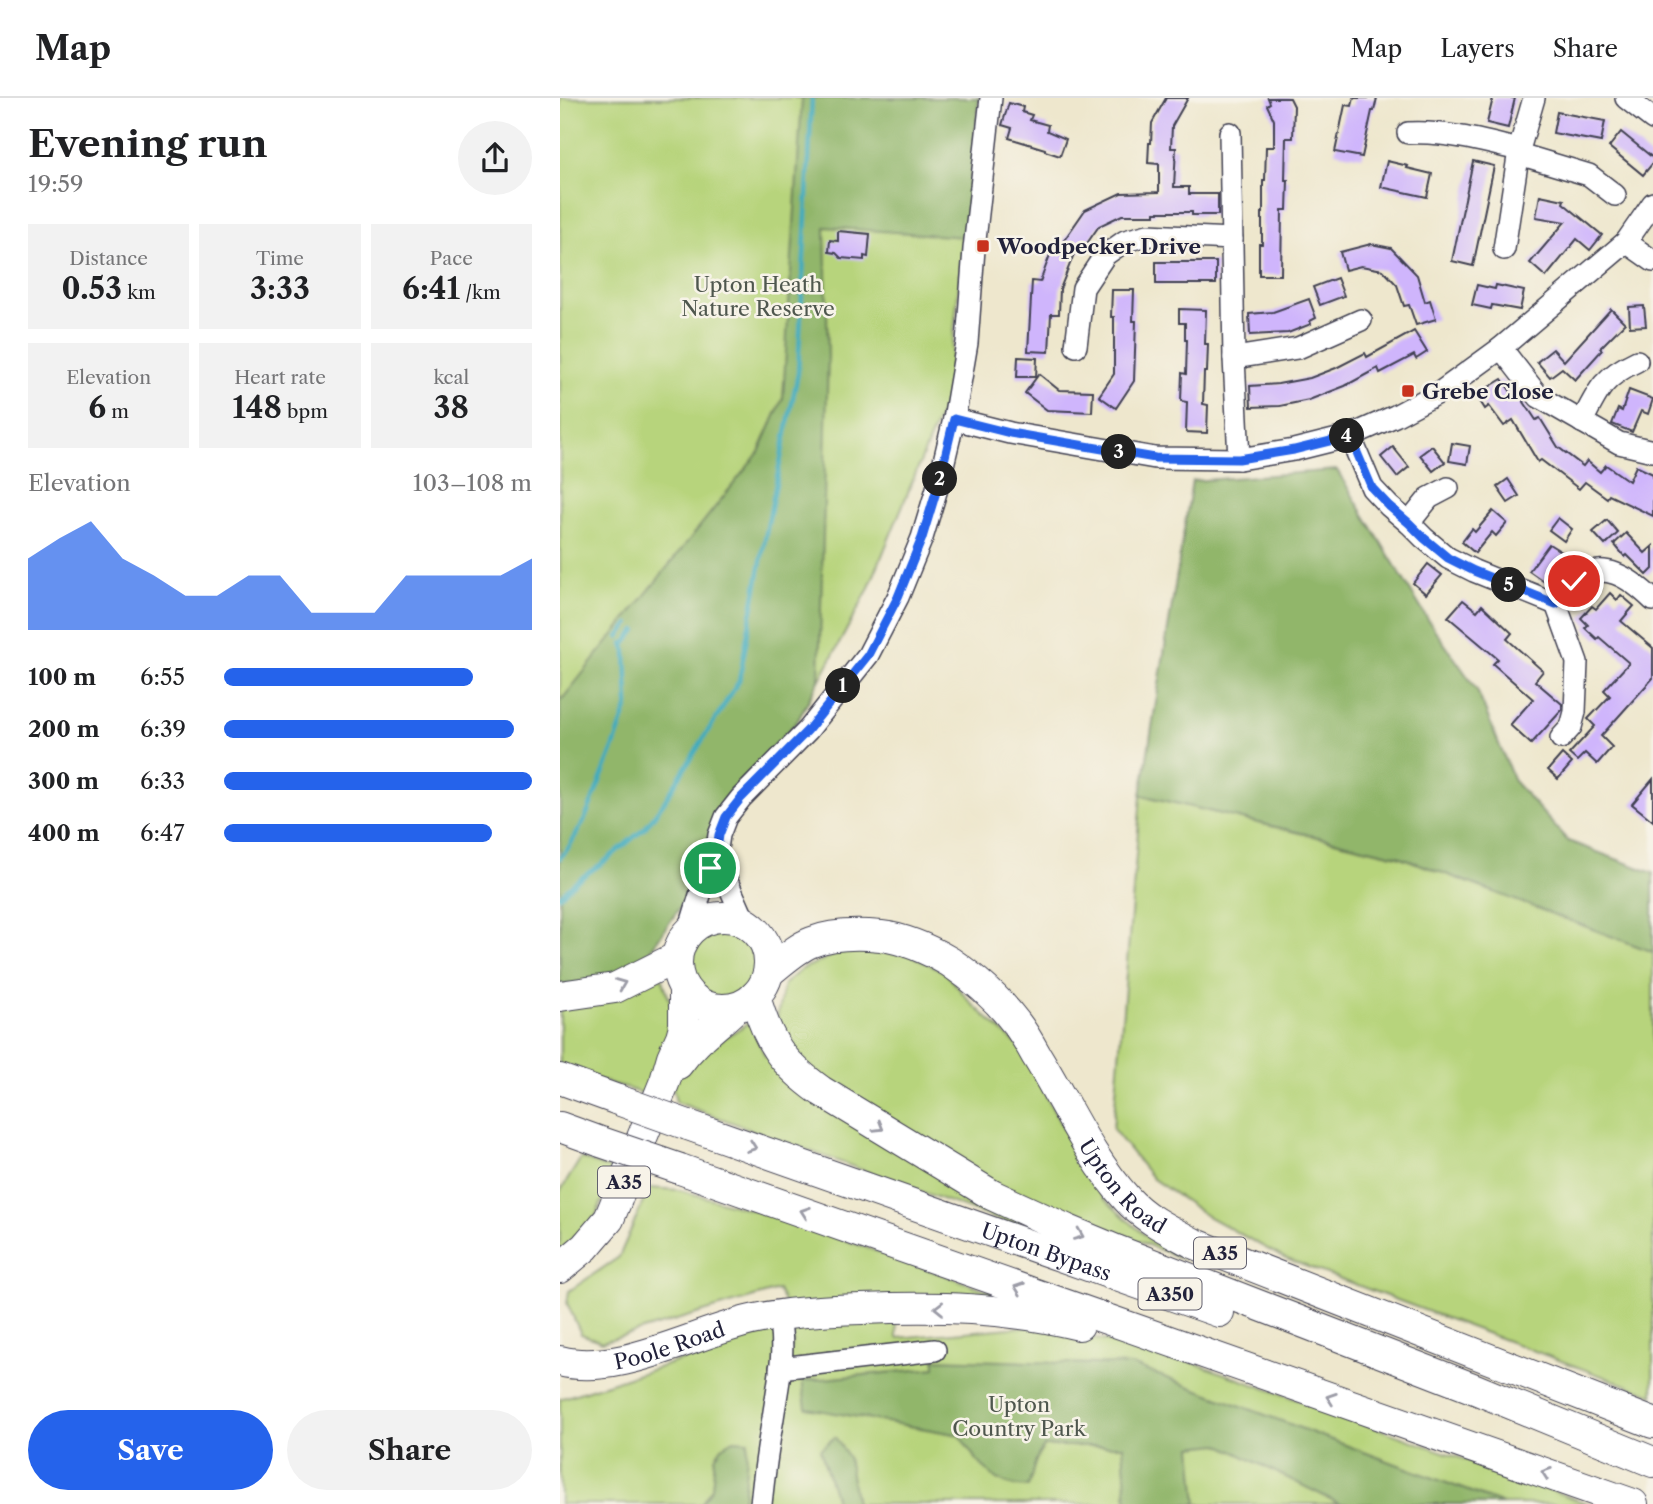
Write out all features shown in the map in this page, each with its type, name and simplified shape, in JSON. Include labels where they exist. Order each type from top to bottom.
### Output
[{"type":"highway","points":[[734,917],[746,922],[766,944],[769,958],[756,1000],[721,1009],[706,1006],[694,999],[684,988],[677,968],[683,944],[698,923],[709,918],[734,917]]},
{"type":"highway","name":"Upton Road","points":[[746,922],[789,933],[825,938]]},
{"type":"highway","name":"Upton Road","points":[[756,1000],[792,953],[811,942],[864,934],[898,938],[918,946],[968,974],[1017,1024],[1055,1085],[1097,1162],[1128,1200],[1155,1223],[1193,1243],[1653,1423]]},
{"type":"highway","points":[[560,996],[615,988],[683,944]]},
{"type":"highway","name":"A35","points":[[560,1268],[585,1247],[609,1219],[665,1081],[671,1057],[684,1026],[684,988]]},
{"type":"highway","name":"A350","points":[[756,1000],[776,1051],[804,1079],[955,1174],[1017,1207],[1116,1250],[1475,1389],[1653,1463]]},
{"type":"highway","name":"A35","points":[[665,1081],[699,1039],[756,1000]]},
{"type":"highway","name":"Upton Bypass","points":[[560,1079],[1653,1463]]},
{"type":"highway","name":"Upton Bypass","points":[[560,1127],[1633,1504]]},
{"type":"highway","name":"A350","points":[[778,1315],[873,1308],[978,1309],[1062,1321],[1222,1360]]},
{"type":"highway","name":"Poole Road","points":[[560,1361],[589,1365],[628,1359],[738,1323],[778,1315]]},
{"type":"street","points":[[683,944],[726,817],[741,798],[808,730],[868,655],[898,597],[922,538],[954,419],[967,343],[974,249],[991,98]]},
{"type":"street","points":[[1504,249],[1519,152],[1534,98]]},
{"type":"street","points":[[1626,98],[1653,120]]},
{"type":"street","points":[[1408,133],[1429,132],[1463,137],[1519,152],[1589,175],[1615,195]]},
{"type":"street","points":[[1230,133],[1234,358],[1239,459]]},
{"type":"street","points":[[954,419],[1010,433],[1155,458],[1239,459],[1294,450],[1350,436],[1442,391],[1501,348],[1626,242],[1653,204]]},
{"type":"street","points":[[1076,346],[1083,288],[1105,255],[1125,241],[1148,235],[1232,239]]},
{"type":"street","points":[[1626,242],[1653,261]]},
{"type":"street","points":[[1234,358],[1298,348],[1361,320]]},
{"type":"street","points":[[1501,348],[1539,397],[1619,443],[1653,451]]},
{"type":"street","points":[[1582,422],[1606,380],[1637,360]]},
{"type":"street","points":[[1350,436],[1372,488],[1448,558],[1556,604],[1577,662],[1575,712],[1571,727],[1561,738]]},
{"type":"street","points":[[1409,523],[1429,498],[1448,488]]},
{"type":"street","points":[[1556,604],[1574,581],[1595,570],[1615,572],[1639,586],[1653,600]]},
{"type":"street","points":[[717,849],[719,863],[746,922]]},
{"type":"street","points":[[761,1504],[783,1348],[778,1315]]},
{"type":"street","points":[[780,1368],[935,1350]]},
{"type":"green space","name":"Upton Heath Nature Reserve","points":[[560,98],[979,98],[947,397],[868,590],[797,722],[723,800],[680,907],[654,945],[560,985]]},
{"type":"green space","points":[[802,98],[979,98],[964,237],[825,227],[828,356],[819,680],[797,722],[723,800],[680,907],[654,945],[634,968],[602,982],[560,985],[560,702],[759,452],[783,398]]},
{"type":"green space","points":[[1337,470],[1430,623],[1477,690],[1514,781],[1568,841],[1653,873],[1653,952],[1398,856],[1141,795],[1192,481]]},
{"type":"green space","points":[[1141,795],[1398,856],[1653,952],[1653,1395],[1284,1258],[1207,1216],[1153,1179],[1113,1129]]},
{"type":"green space","points":[[724,930],[737,933],[748,940],[755,951],[758,964],[755,977],[748,988],[737,995],[724,998],[711,995],[700,988],[693,977],[690,964],[693,951],[700,940],[711,933]]},
{"type":"green space","points":[[845,950],[909,954],[945,972],[972,1004],[1022,1049],[1104,1199],[1147,1237],[1183,1259],[999,1187],[805,1065],[789,1042],[777,1017],[784,984],[802,969]]},
{"type":"green space","points":[[662,977],[676,1020],[648,1095],[560,1068],[560,1003]]},
{"type":"green space","points":[[750,1022],[765,1056],[1120,1264],[676,1102],[672,1083],[692,1058]]},
{"type":"green space","points":[[581,1158],[615,1171],[595,1218],[560,1251],[560,1192]]},
{"type":"green space","points":[[649,1188],[679,1190],[782,1218],[995,1293],[1018,1304],[786,1306],[778,1290],[602,1342],[581,1334],[567,1303],[569,1291],[619,1257]]},
{"type":"green space","name":"Upton Country Park","points":[[896,1317],[897,1338],[1033,1326],[1169,1354],[1589,1504],[560,1504],[560,1399],[776,1330],[792,1347],[795,1325]]},
{"type":"green space","points":[[935,1359],[1132,1365],[1503,1504],[1340,1504],[1219,1444],[1192,1447],[1197,1504],[1127,1504],[1123,1446],[1045,1446],[1036,1460],[1028,1487],[1017,1486],[999,1480],[985,1469],[960,1435],[806,1408],[802,1381],[935,1368]]},
{"type":"green space","points":[[835,1437],[848,1457],[856,1504],[835,1504],[820,1449]]},
{"type":"green space","points":[[734,1440],[748,1441],[743,1504],[701,1504],[712,1488],[715,1457],[722,1447]]},
{"type":"building","points":[[1166,98],[1188,98],[1172,126],[1171,148],[1176,148],[1174,187],[1189,187],[1189,194],[1218,194],[1218,215],[1155,212],[1155,215],[1122,215],[1099,226],[1081,252],[1076,249],[1060,289],[1059,314],[1051,314],[1049,352],[1028,351],[1032,281],[1040,282],[1054,244],[1060,246],[1085,210],[1121,193],[1159,192],[1159,164],[1148,163],[1149,143],[1152,123]]},
{"type":"building","points":[[1268,98],[1290,98],[1294,106],[1293,138],[1286,138],[1287,210],[1282,210],[1281,275],[1259,275],[1266,147],[1274,147],[1274,120],[1267,105],[1270,103]]},
{"type":"building","points":[[1354,98],[1377,98],[1362,157],[1335,152],[1345,105],[1352,106]]},
{"type":"building","points":[[1493,98],[1515,98],[1508,128],[1487,123]]},
{"type":"building","points":[[1009,103],[1023,107],[1022,112],[1032,115],[1030,120],[1048,125],[1047,131],[1066,139],[1060,156],[1009,138],[1012,128],[1002,125]]},
{"type":"building","points":[[1557,112],[1605,121],[1601,142],[1553,133]]},
{"type":"building","points":[[1621,132],[1653,158],[1653,163],[1643,175],[1609,147]]},
{"type":"building","points":[[1387,161],[1432,174],[1427,197],[1381,187]]},
{"type":"building","points":[[1473,161],[1494,166],[1473,266],[1452,261]]},
{"type":"building","points":[[1540,195],[1564,200],[1563,203],[1602,235],[1590,250],[1577,239],[1546,277],[1530,263],[1565,222],[1536,217]]},
{"type":"building","points":[[838,231],[870,234],[868,257],[864,256],[864,260],[841,258],[836,253],[829,252],[830,240],[838,241]]},
{"type":"building","points":[[1371,244],[1391,248],[1417,275],[1425,302],[1430,300],[1436,319],[1416,325],[1409,305],[1404,306],[1397,285],[1383,270],[1361,266],[1345,270],[1340,252]]},
{"type":"building","points":[[1156,262],[1216,262],[1216,284],[1156,284]]},
{"type":"building","points":[[1337,278],[1344,296],[1320,305],[1313,287]]},
{"type":"building","points":[[1477,285],[1495,289],[1496,285],[1524,291],[1520,310],[1472,305]]},
{"type":"building","points":[[1112,290],[1134,290],[1133,321],[1136,321],[1134,381],[1116,408],[1099,396],[1114,374]]},
{"type":"building","points":[[1309,299],[1316,318],[1310,321],[1311,324],[1288,333],[1250,335],[1249,314],[1273,312]]},
{"type":"building","points":[[1644,306],[1646,326],[1630,327],[1629,307]]},
{"type":"building","points":[[1179,309],[1206,310],[1205,344],[1208,344],[1203,404],[1208,405],[1207,433],[1186,432],[1187,402],[1181,401],[1182,373],[1186,374],[1187,340],[1185,323],[1179,323]]},
{"type":"building","points":[[1611,309],[1625,323],[1600,348],[1602,350],[1575,380],[1562,368],[1550,377],[1537,362],[1553,349],[1564,361]]},
{"type":"building","points":[[1414,331],[1427,352],[1416,359],[1414,355],[1380,373],[1378,368],[1345,386],[1309,400],[1280,406],[1251,407],[1250,386],[1310,378],[1365,353],[1367,357]]},
{"type":"building","points":[[1018,357],[1037,358],[1036,377],[1017,377]]},
{"type":"building","points":[[1039,374],[1059,390],[1093,391],[1092,412],[1047,410],[1025,393]]},
{"type":"building","points":[[1502,379],[1516,399],[1520,396],[1536,420],[1540,418],[1558,447],[1583,466],[1587,461],[1600,472],[1606,465],[1629,481],[1636,466],[1653,474],[1653,516],[1609,495],[1607,498],[1585,482],[1579,489],[1541,460],[1538,462],[1513,420],[1504,426],[1489,406],[1485,409],[1476,395]]},
{"type":"building","points":[[1629,390],[1653,399],[1648,414],[1641,411],[1632,432],[1612,424],[1618,409],[1622,411]]},
{"type":"building","points":[[1452,443],[1470,446],[1467,464],[1449,461]]},
{"type":"building","points":[[1432,446],[1445,462],[1433,471],[1420,455]]},
{"type":"building","points":[[1393,447],[1409,467],[1397,477],[1381,457]]},
{"type":"building","points":[[1508,479],[1519,496],[1508,503],[1497,487]]},
{"type":"building","points":[[1493,511],[1507,523],[1496,536],[1492,532],[1475,553],[1462,542],[1472,529],[1475,532]]},
{"type":"building","points":[[1558,518],[1572,529],[1564,541],[1549,530]]},
{"type":"building","points":[[1607,520],[1618,533],[1605,545],[1593,532]]},
{"type":"building","points":[[1626,533],[1645,553],[1653,546],[1653,569],[1647,575],[1614,544]]},
{"type":"building","points":[[1549,544],[1565,554],[1553,571],[1557,573],[1549,585],[1529,571]]},
{"type":"building","points":[[1428,564],[1442,575],[1426,594],[1413,583]]},
{"type":"building","points":[[1610,593],[1617,600],[1621,595],[1634,606],[1621,621],[1653,648],[1653,678],[1601,736],[1612,747],[1597,764],[1585,753],[1577,761],[1569,754],[1595,726],[1588,719],[1610,696],[1604,690],[1629,663],[1585,628],[1588,625],[1581,618],[1592,606],[1596,609]]},
{"type":"building","points":[[1463,600],[1477,611],[1482,605],[1512,633],[1507,639],[1543,671],[1535,681],[1562,704],[1562,710],[1531,744],[1510,725],[1533,699],[1493,664],[1498,659],[1448,617]]},
{"type":"building","points":[[1562,754],[1572,763],[1558,779],[1548,770]]},
{"type":"building","points":[[1653,779],[1653,821],[1632,804]]},
{"type":"waterway","points":[[560,896],[645,828],[739,681],[798,373],[812,98]]},
{"type":"waterway","points":[[619,637],[629,624]]},
{"type":"waterway","points":[[624,645],[636,630]]},
{"type":"waterway","points":[[560,858],[585,819],[628,705],[626,652],[623,643]]},
{"type":"place","name":"Woodpecker Drive","points":[[983,246]]},
{"type":"place","name":"Grebe Close","points":[[1408,391]]},
{"type":"route","points":[[710,868],[726,817],[741,798],[808,730],[868,655],[898,597],[922,538],[954,419],[1010,433],[1155,458],[1239,459],[1294,450],[1350,436],[1372,488],[1448,558],[1556,604],[1574,581]]}]
